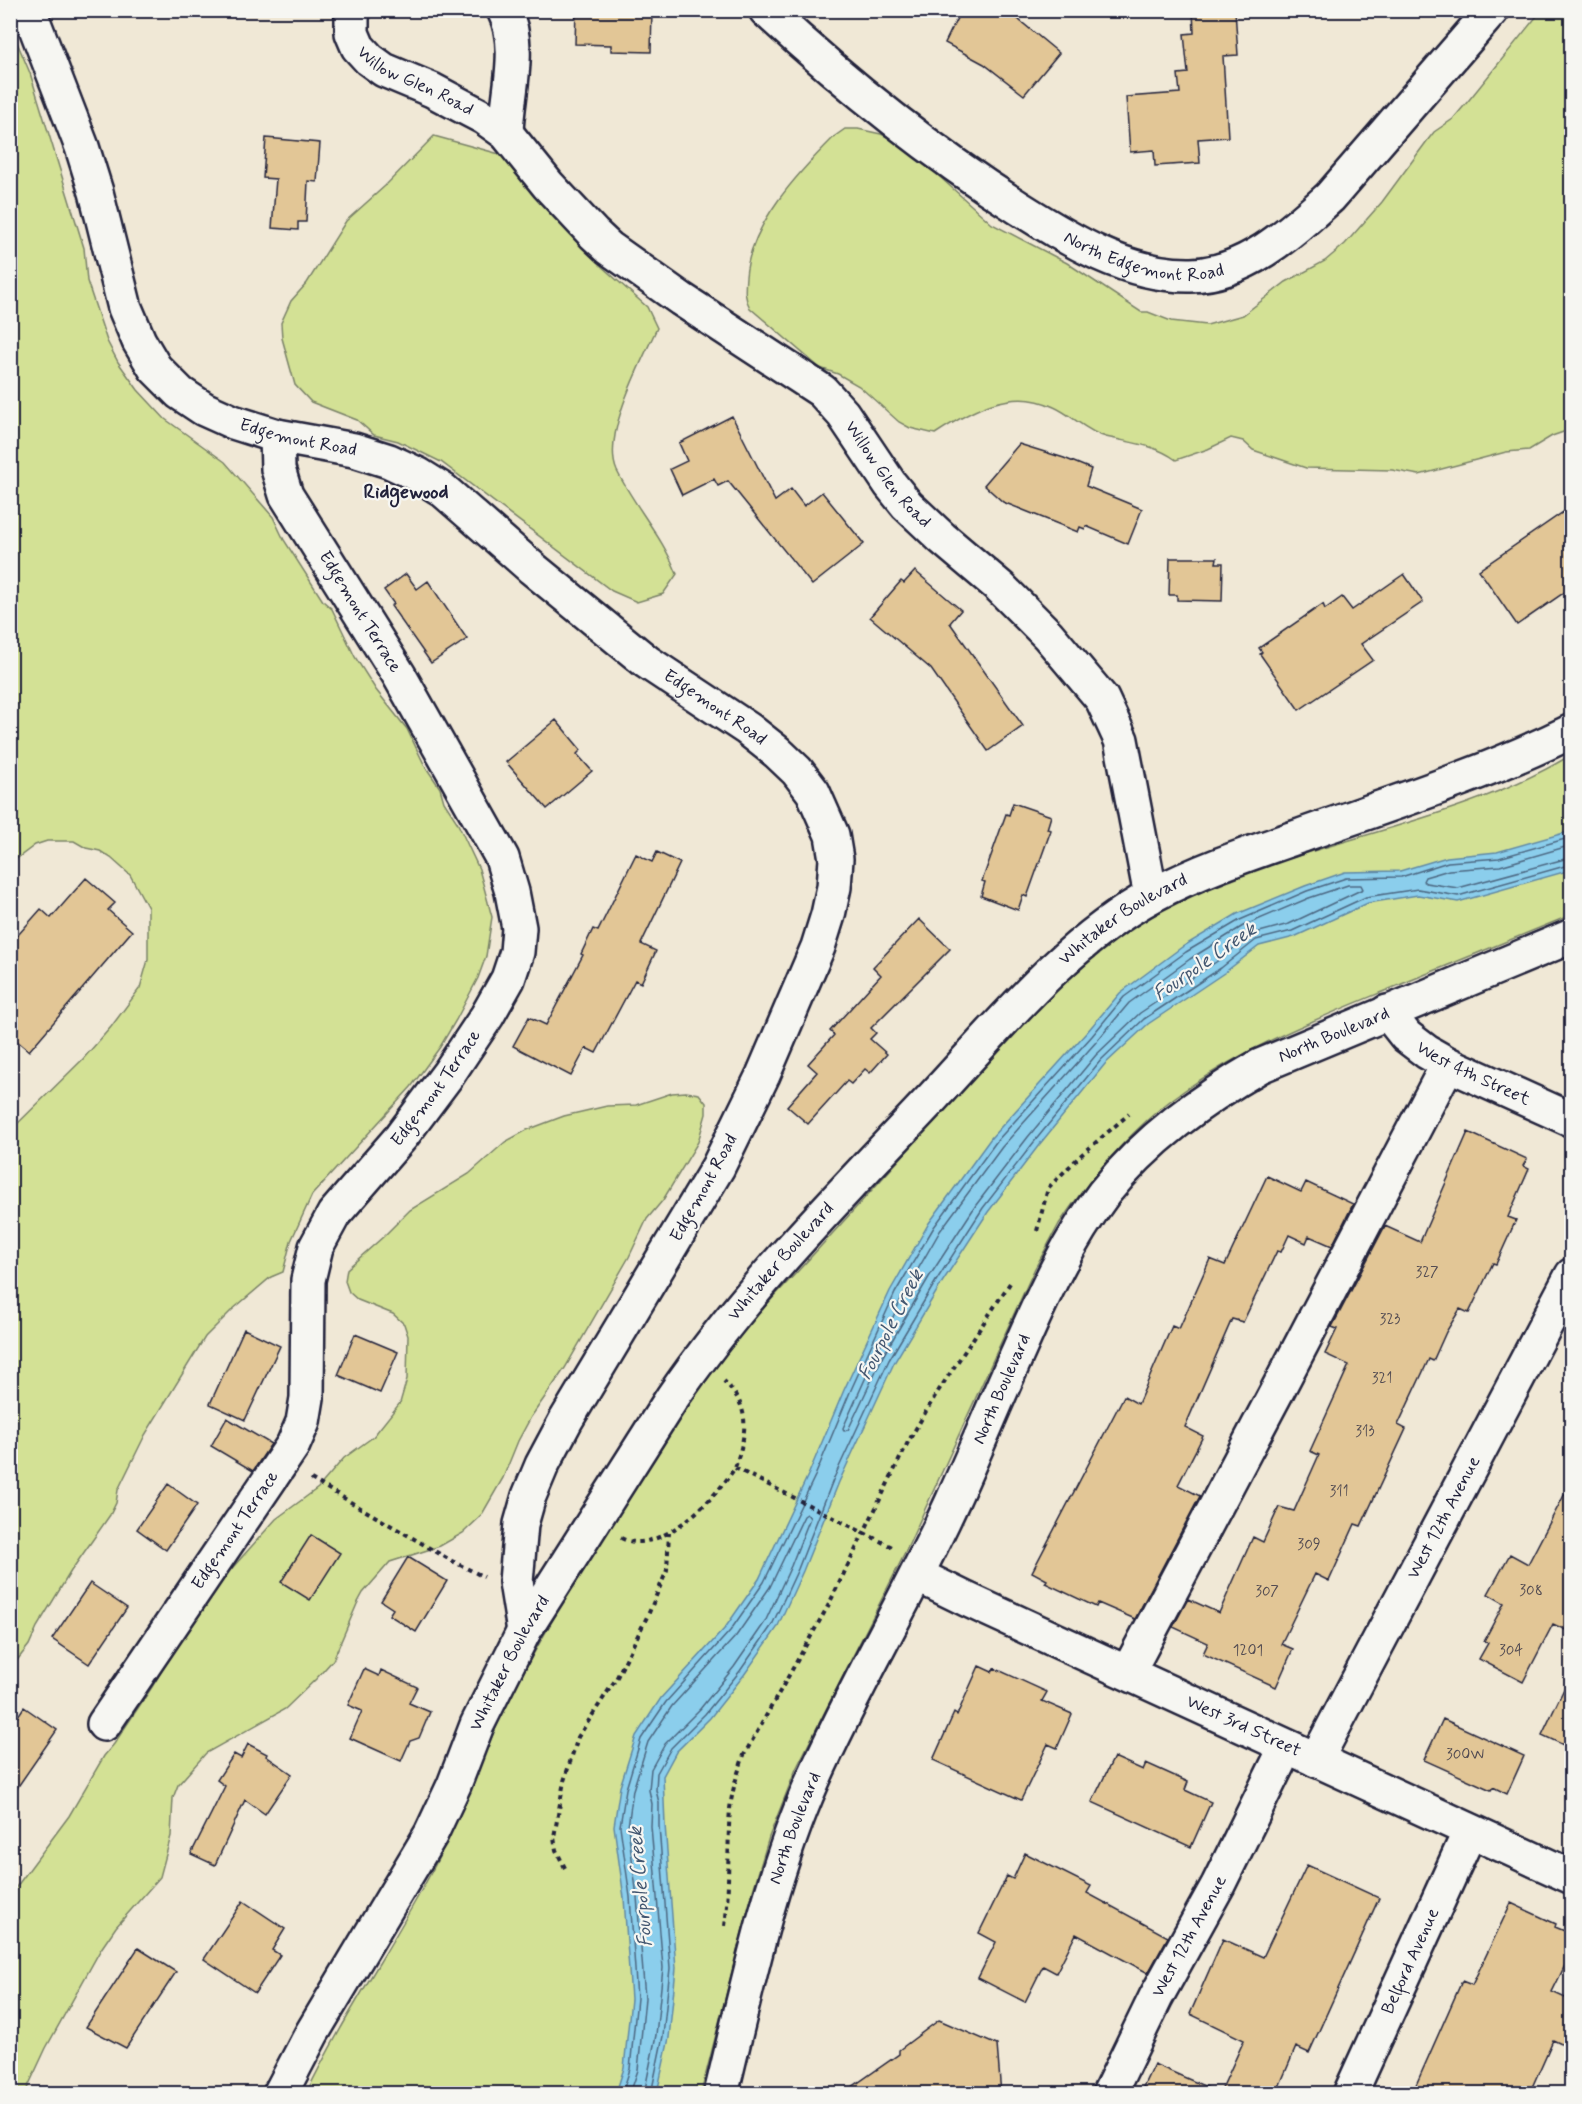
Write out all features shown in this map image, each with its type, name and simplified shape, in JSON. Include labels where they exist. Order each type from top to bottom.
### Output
[{"type":"street","name":"Edgemont Road","points":[[29,10],[82,147],[99,203],[125,308],[138,341],[155,368],[180,393],[204,409],[233,422],[277,436],[354,450],[409,471],[443,490],[532,568],[647,662],[748,729],[777,752],[813,792],[832,835],[836,859],[834,887],[828,915],[814,957],[763,1076],[718,1167],[566,1420],[542,1465],[529,1496],[521,1524],[516,1582],[524,1630]]},
{"type":"street","name":"Willow Glen Road","points":[[354,10],[352,33],[358,47],[369,59],[384,70],[432,90],[485,118],[506,133],[548,185],[609,248],[681,299],[822,391],[843,414],[890,484],[907,505],[1019,605],[1086,678],[1102,699],[1122,740],[1151,896]]},
{"type":"street","name":"Willow Glen Road","points":[[504,10],[512,37],[513,57],[506,111],[506,133]]},
{"type":"street","name":"North Edgemont Road","points":[[766,10],[825,64],[916,138],[980,183],[1051,228],[1096,252],[1129,265],[1159,273],[1191,275],[1220,270],[1250,259],[1280,241],[1305,220],[1330,197],[1492,10]]},
{"type":"street","name":"Edgemont Terrace","points":[[104,1724],[293,1445],[303,1422],[307,1398],[308,1280],[316,1247],[334,1214],[401,1137],[449,1073],[487,1016],[508,979],[517,952],[519,928],[502,858],[399,675],[286,495],[278,469],[277,436]]},
{"type":"street","name":"Whitaker Boulevard","points":[[280,2094],[312,2032],[431,1834],[454,1785],[477,1725],[524,1630],[615,1485],[698,1360],[769,1273],[858,1174],[1007,1016],[1072,952],[1102,928],[1151,896],[1210,869],[1491,769],[1572,731]]},
{"type":"street","name":"North Boulevard","points":[[720,2094],[782,1861],[813,1780],[951,1504],[1050,1280],[1078,1231],[1135,1157],[1177,1120],[1218,1090],[1260,1066],[1572,936]]},
{"type":"street","name":"West 4th Street","points":[[1387,1012],[1406,1036],[1427,1052],[1448,1064],[1572,1120]]},
{"type":"street","points":[[1128,1672],[1448,1064]]},
{"type":"street","name":"West 12th Avenue","points":[[1316,1760],[1572,1275]]},
{"type":"street","name":"West 3rd Street","points":[[916,1575],[1572,1877]]},
{"type":"street","name":"West 12th Avenue","points":[[1109,2094],[1156,1997],[1218,1884],[1286,1746]]},
{"type":"street","name":"Belford Avenue","points":[[1350,2094],[1470,1831]]},
{"type":"path","points":[[616,1535],[625,1540],[643,1543],[662,1537],[685,1522],[708,1500],[735,1468],[745,1423],[742,1406],[736,1393],[718,1376]]},
{"type":"path","points":[[735,1468],[894,1548]]},
{"type":"path","points":[[301,1473],[452,1561],[490,1580]]},
{"type":"path","points":[[565,1868],[556,1850],[554,1837],[564,1781],[578,1737],[616,1679],[656,1597],[667,1570],[669,1533]]},
{"type":"green space","points":[[1541,11],[1571,11],[1572,429],[1552,436],[1529,450],[1506,452],[1419,475],[1392,470],[1306,468],[1253,450],[1243,441],[1231,438],[1176,460],[1151,447],[1099,435],[1054,407],[1038,401],[1023,399],[992,404],[962,417],[935,434],[910,428],[899,422],[859,386],[838,374],[820,368],[750,308],[747,300],[745,286],[749,257],[756,238],[778,200],[835,136],[845,129],[858,129],[892,139],[931,169],[992,224],[1067,263],[1141,312],[1148,312],[1171,321],[1207,325],[1243,315],[1286,282],[1325,261],[1345,244],[1382,202],[1434,132],[1453,119]]},
{"type":"green space","points":[[10,26],[30,73],[84,248],[87,281],[107,341],[118,362],[138,390],[165,419],[225,462],[273,517],[284,540],[323,601],[332,609],[355,657],[376,690],[407,729],[425,766],[440,788],[444,802],[457,822],[479,869],[492,917],[486,956],[478,978],[440,1047],[411,1087],[312,1195],[291,1241],[283,1272],[271,1277],[232,1310],[205,1337],[145,1435],[118,1490],[116,1503],[110,1515],[71,1571],[37,1627],[29,1645],[11,1668],[11,1130],[83,1059],[111,1027],[140,988],[148,960],[148,908],[130,875],[100,851],[86,848],[74,841],[47,841],[35,845],[11,863]]},
{"type":"green space","points":[[434,136],[503,155],[599,264],[647,307],[657,328],[625,399],[614,439],[614,456],[617,471],[664,547],[677,574],[663,594],[637,602],[612,591],[441,462],[398,441],[374,435],[357,420],[311,402],[295,385],[282,338],[281,323],[291,301],[307,283],[346,221],[385,186]]},
{"type":"green space","points":[[1571,755],[1571,915],[1324,1016],[1239,1056],[1212,1072],[1161,1108],[1133,1134],[1093,1178],[1059,1224],[1035,1268],[905,1553],[796,1769],[769,1837],[752,1894],[701,2093],[306,2094],[336,2036],[434,1867],[502,1714],[526,1667],[585,1567],[709,1372],[741,1333],[1015,1031],[1043,1002],[1103,949],[1134,927],[1185,899],[1239,876],[1295,857],[1465,804],[1519,782]]},
{"type":"green space","points":[[672,1093],[699,1094],[706,1103],[706,1114],[698,1142],[663,1200],[647,1219],[629,1257],[565,1368],[531,1417],[518,1441],[503,1478],[481,1516],[463,1533],[440,1546],[390,1562],[363,1593],[333,1660],[316,1679],[285,1709],[206,1753],[178,1785],[173,1798],[171,1836],[160,1877],[116,1927],[101,1949],[46,2048],[25,2093],[11,2094],[11,1894],[69,1816],[104,1756],[152,1687],[216,1586],[276,1519],[318,1488],[344,1458],[373,1437],[400,1403],[407,1379],[408,1336],[404,1324],[393,1314],[358,1300],[349,1292],[345,1281],[347,1269],[410,1210],[469,1174],[505,1142],[527,1130],[564,1116],[607,1106],[636,1105]]},
{"type":"water","name":"Fourpole Creek","points":[[1571,831],[1571,870],[1458,902],[1418,895],[1368,903],[1294,937],[1259,946],[1224,973],[1148,1024],[1105,1064],[988,1212],[941,1284],[894,1363],[839,1482],[777,1628],[710,1718],[676,1752],[663,1776],[676,1968],[669,2038],[657,2093],[616,2093],[624,2068],[631,1999],[624,1898],[614,1826],[620,1787],[636,1736],[661,1698],[725,1628],[759,1579],[890,1291],[929,1223],[991,1138],[1120,993],[1182,947],[1237,914],[1345,872],[1400,871],[1447,857],[1497,852]]},
{"type":"building","points":[[576,10],[652,10],[651,52],[611,51],[611,45],[575,44]]},
{"type":"building","points":[[961,10],[1007,10],[1059,53],[1024,95],[984,64],[945,43]]},
{"type":"building","points":[[1193,10],[1235,10],[1238,55],[1223,56],[1228,137],[1198,139],[1200,163],[1155,166],[1154,150],[1130,152],[1126,97],[1180,93],[1178,74],[1188,73],[1184,34],[1194,33]]},
{"type":"building","points":[[266,138],[320,143],[317,182],[308,181],[306,222],[298,222],[298,230],[272,228],[276,179],[263,178]]},
{"type":"building","points":[[732,416],[775,501],[791,489],[804,506],[822,492],[864,544],[812,585],[728,481],[718,486],[714,479],[682,495],[670,469],[687,461],[679,443]]},
{"type":"building","points":[[1019,444],[1091,469],[1086,486],[1142,509],[1128,544],[1086,526],[1085,529],[1080,527],[1078,532],[1003,502],[984,485]]},
{"type":"building","points":[[1572,506],[1572,587],[1517,625],[1479,570]]},
{"type":"building","points":[[1170,558],[1217,558],[1216,563],[1223,563],[1222,601],[1177,600],[1177,595],[1169,595]]},
{"type":"building","points":[[915,571],[961,610],[950,623],[1023,726],[988,751],[931,669],[870,617],[901,581],[904,583]]},
{"type":"building","points":[[406,574],[417,589],[428,581],[467,639],[431,663],[391,606],[394,604],[384,590]]},
{"type":"building","points":[[1404,574],[1423,602],[1361,644],[1373,660],[1299,710],[1260,654],[1262,652],[1259,648],[1323,604],[1325,609],[1342,597],[1352,610]]},
{"type":"building","points":[[556,720],[581,750],[577,754],[592,771],[547,809],[506,762]]},
{"type":"building","points":[[1013,803],[1051,816],[1047,829],[1051,830],[1027,897],[1023,895],[1018,910],[981,896],[985,882],[982,881],[1006,814],[1009,815]]},
{"type":"building","points":[[657,852],[680,863],[641,944],[656,951],[641,983],[635,980],[596,1053],[586,1048],[571,1076],[513,1046],[529,1017],[546,1025],[583,955],[581,954],[593,929],[598,931],[636,854],[652,862]]},
{"type":"building","points":[[86,878],[115,903],[108,910],[132,931],[29,1051],[10,1035],[10,944],[41,909],[51,918]]},
{"type":"building","points":[[919,919],[950,949],[871,1028],[876,1033],[870,1039],[887,1054],[870,1073],[865,1069],[851,1084],[847,1081],[808,1124],[787,1106],[817,1072],[808,1064],[834,1035],[830,1031],[881,975],[873,967]]},
{"type":"building","points":[[1468,1132],[1527,1159],[1523,1166],[1529,1169],[1508,1217],[1516,1220],[1496,1264],[1493,1263],[1469,1313],[1460,1309],[1446,1332],[1433,1361],[1429,1359],[1398,1425],[1406,1429],[1361,1526],[1355,1524],[1329,1581],[1315,1574],[1281,1644],[1293,1649],[1276,1687],[1203,1654],[1208,1643],[1173,1627],[1188,1599],[1219,1613],[1253,1537],[1263,1542],[1279,1507],[1294,1511],[1319,1455],[1310,1451],[1349,1365],[1325,1354],[1337,1329],[1332,1327],[1385,1226],[1420,1242]]},
{"type":"building","points":[[1267,1176],[1301,1192],[1306,1182],[1353,1204],[1332,1246],[1309,1236],[1306,1243],[1289,1235],[1281,1252],[1277,1251],[1243,1322],[1232,1319],[1185,1427],[1203,1436],[1178,1485],[1200,1496],[1135,1619],[1098,1603],[1096,1607],[1045,1583],[1047,1580],[1032,1572],[1124,1396],[1138,1404],[1172,1326],[1179,1329],[1210,1259],[1225,1265]]},
{"type":"building","points":[[244,1329],[280,1346],[245,1420],[210,1404]]},
{"type":"building","points":[[355,1334],[398,1352],[380,1393],[338,1375]]},
{"type":"building","points":[[227,1418],[271,1444],[253,1471],[211,1446]]},
{"type":"building","points":[[1572,1480],[1572,1633],[1553,1624],[1523,1682],[1479,1659],[1488,1643],[1484,1641],[1504,1603],[1488,1594],[1510,1554],[1528,1564]]},
{"type":"building","points":[[168,1484],[197,1505],[166,1550],[137,1529]]},
{"type":"building","points":[[311,1535],[340,1553],[310,1600],[281,1582]]},
{"type":"building","points":[[408,1557],[447,1581],[416,1632],[389,1615],[393,1609],[381,1601]]},
{"type":"building","points":[[90,1583],[127,1608],[89,1664],[52,1639]]},
{"type":"building","points":[[979,1666],[992,1672],[994,1668],[1047,1692],[1042,1701],[1072,1714],[1057,1748],[1048,1744],[1021,1800],[933,1760]]},
{"type":"building","points":[[364,1669],[379,1676],[381,1670],[417,1687],[409,1703],[430,1712],[419,1738],[410,1741],[401,1761],[350,1738],[362,1711],[348,1705]]},
{"type":"building","points":[[1572,1672],[1572,1749],[1542,1735]]},
{"type":"building","points":[[24,1707],[57,1730],[10,1798],[10,1728]]},
{"type":"building","points":[[1443,1719],[1524,1756],[1507,1794],[1493,1787],[1491,1790],[1424,1760]]},
{"type":"building","points":[[248,1744],[267,1754],[266,1756],[292,1774],[265,1814],[245,1800],[215,1865],[191,1854],[225,1786],[217,1780],[234,1754],[241,1758]]},
{"type":"building","points":[[1114,1757],[1143,1770],[1146,1763],[1188,1782],[1185,1790],[1211,1802],[1191,1847],[1092,1802]]},
{"type":"building","points":[[1025,1853],[1091,1886],[1087,1893],[1168,1937],[1148,1973],[1076,1934],[1056,1973],[1043,1966],[1025,2002],[978,1978],[996,1942],[979,1933],[1007,1876],[1013,1879]]},
{"type":"building","points":[[1307,1865],[1379,1898],[1309,2053],[1296,2047],[1276,2094],[1157,2094],[1143,2087],[1154,2064],[1220,2093],[1244,2040],[1190,2014],[1223,1939],[1263,1957]]},
{"type":"building","points":[[243,1901],[285,1929],[272,1950],[280,1955],[255,1993],[204,1959]]},
{"type":"building","points":[[1511,1903],[1572,1934],[1572,1951],[1552,1992],[1572,2001],[1572,2049],[1553,2040],[1529,2094],[1412,2094],[1462,1981],[1472,1985]]},
{"type":"building","points":[[138,1948],[176,1972],[126,2048],[86,2027]]},
{"type":"building","points":[[939,2020],[997,2045],[1001,2094],[842,2094],[899,2054],[899,2050]]},
{"type":"district","name":"Ridgewood","points":[[406,492]]}]
